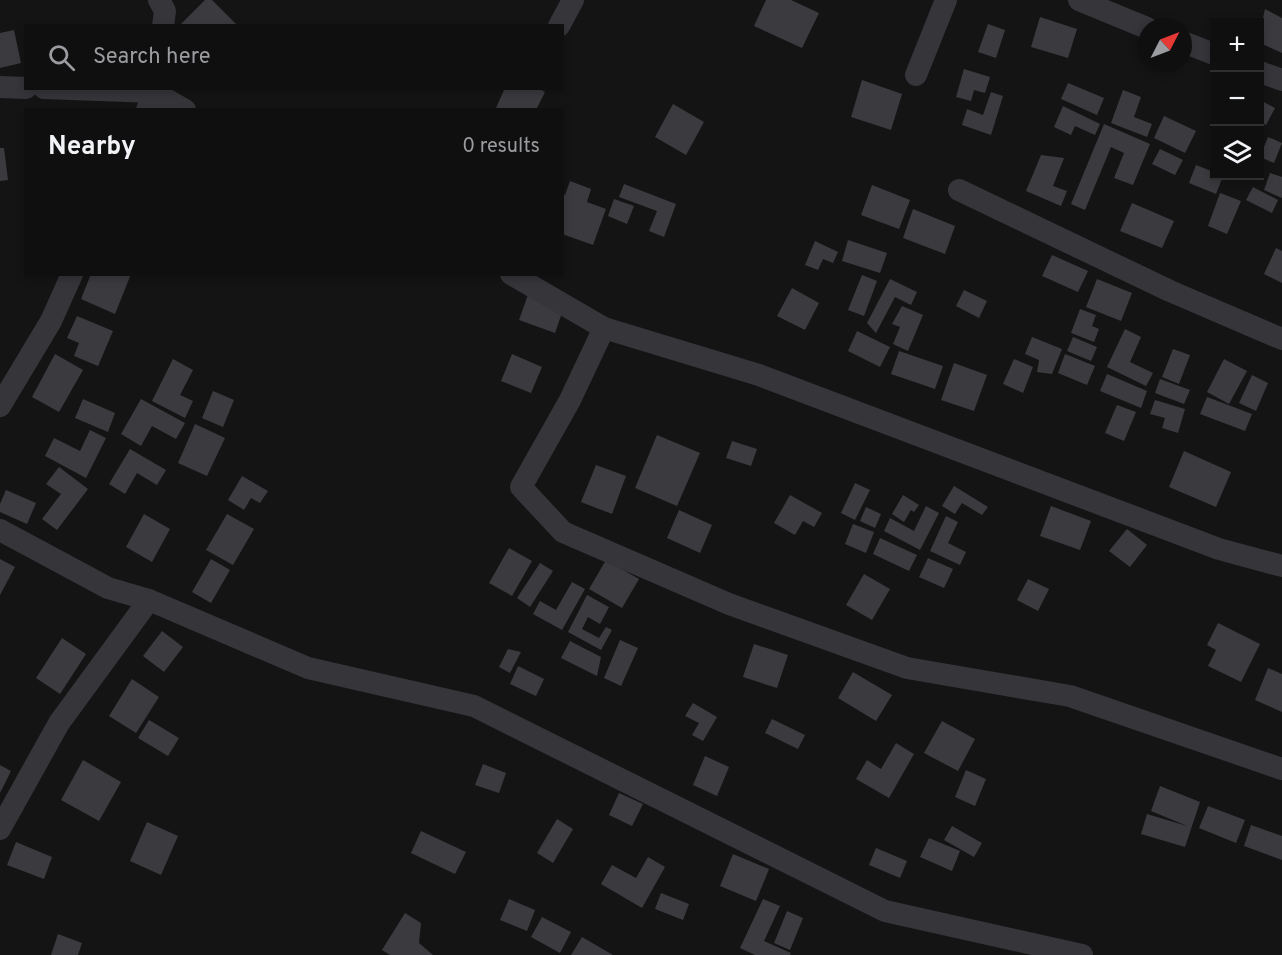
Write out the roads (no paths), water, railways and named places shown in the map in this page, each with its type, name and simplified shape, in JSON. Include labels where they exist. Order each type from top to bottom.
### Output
[{"type":"street","points":[[159,0],[165,11],[163,24]]},
{"type":"street","points":[[560,24],[573,0]]},
{"type":"street","points":[[916,75],[946,0]]},
{"type":"street","points":[[1079,0],[1138,24]]},
{"type":"street","points":[[1192,45],[1210,52]]},
{"type":"street","points":[[1264,73],[1282,80]]},
{"type":"street","points":[[0,87],[24,88]]},
{"type":"street","points":[[68,90],[152,97],[179,108]]},
{"type":"street","points":[[959,190],[1170,291],[1282,339]]},
{"type":"street","points":[[0,406],[51,321],[71,276]]},
{"type":"street","points":[[515,276],[604,327],[759,375],[1219,549],[1282,566]]},
{"type":"street","points":[[604,327],[570,400],[521,487],[563,532],[729,604],[907,668],[1070,696],[1282,769]]},
{"type":"street","points":[[0,530],[108,588],[149,600],[308,668],[474,706],[885,911],[1082,955]]},
{"type":"street","points":[[0,829],[59,723],[149,600]]}]
